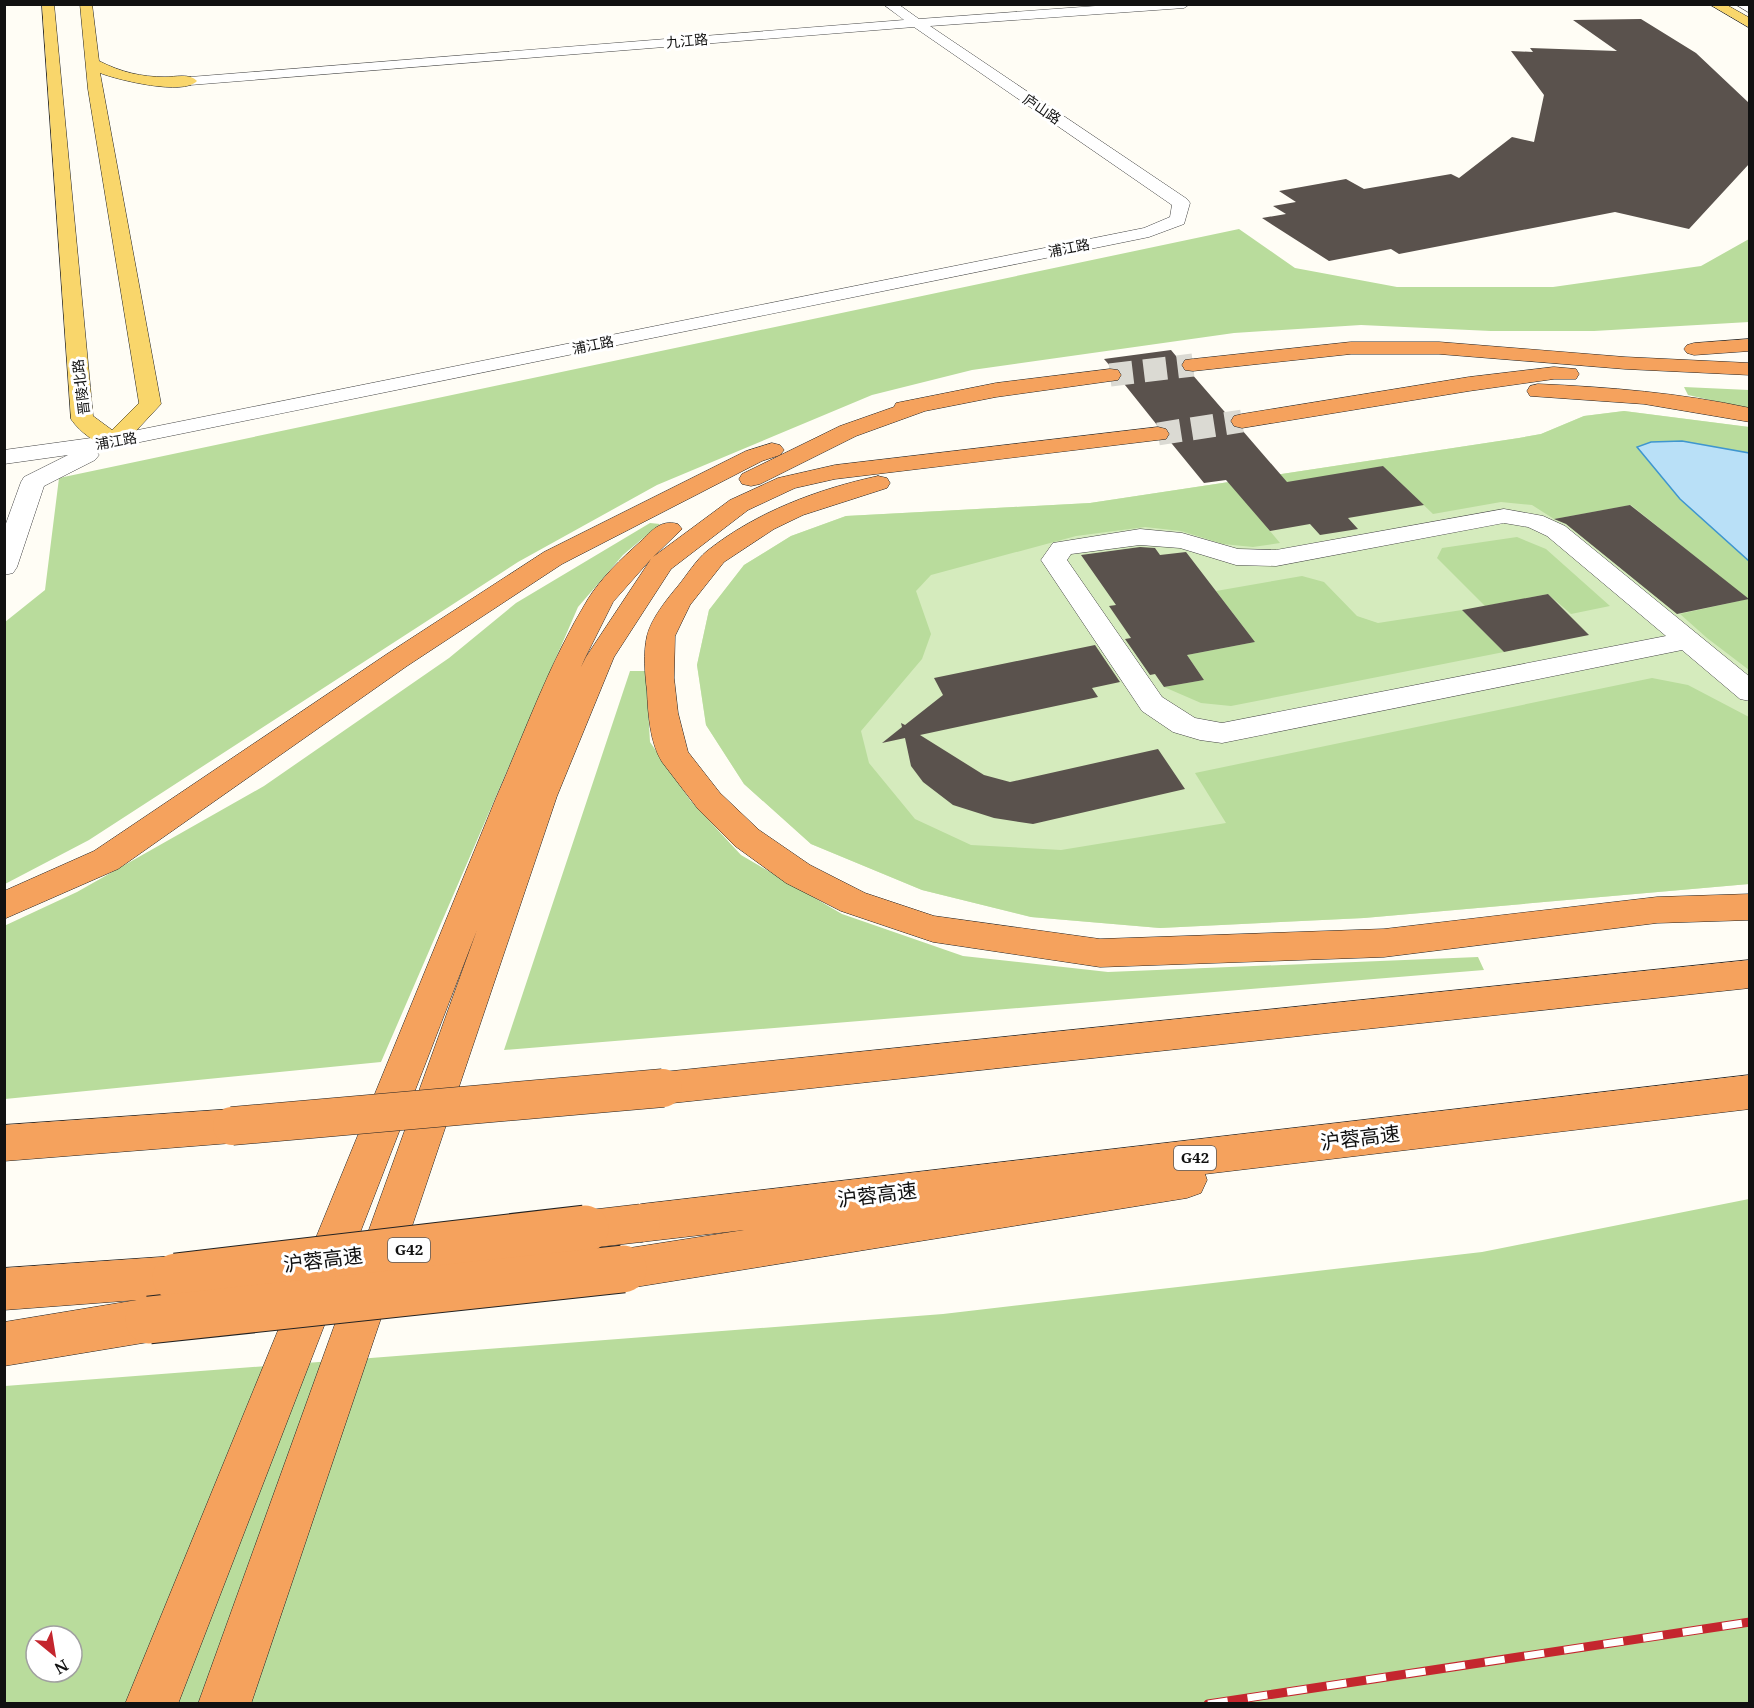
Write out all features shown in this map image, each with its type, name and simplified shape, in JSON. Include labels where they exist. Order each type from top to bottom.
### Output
[{"type":"highway","points":[[1193,365],[1351,348],[1613,352],[1749,345]]},
{"type":"highway","points":[[1439,348],[1625,363],[1749,369]]},
{"type":"highway","points":[[1242,421],[1554,373],[1749,383]]},
{"type":"highway","points":[[4,906],[106,860],[397,660],[553,558],[754,456],[845,424],[925,403],[996,390],[1110,375]]},
{"type":"highway","points":[[1383,398],[1499,391],[1594,392],[1684,402],[1749,415]]},
{"type":"highway","points":[[151,1704],[512,798],[571,658],[601,600],[631,564],[670,528],[723,493],[848,431],[925,403]]},
{"type":"highway","points":[[224,1704],[541,796],[600,657],[661,564],[739,505],[787,483],[835,472],[1158,434]]},
{"type":"highway","points":[[1067,446],[860,487],[775,519],[715,557],[678,603],[661,636],[660,678],[663,713],[673,755],[710,801],[747,838],[798,874],[853,902],[933,928],[1100,953],[1384,943],[1657,910],[1749,907]]},
{"type":"highway","points":[[4,1143],[232,1126],[663,1088],[1749,974]]},
{"type":"highway","points":[[4,1344],[149,1320],[623,1269],[1737,1094]]},
{"type":"highway","name":"沪蓉高速","points":[[4,1289],[176,1277],[1737,1094]]},
{"type":"main road","name":"晋陵北路","points":[[48,4],[82,419],[113,442]]},
{"type":"main road","points":[[86,4],[101,122],[150,404],[113,442]]},
{"type":"main road","points":[[1715,4],[1749,24]]},
{"type":"main road","points":[[1739,4],[1749,9]]},
{"type":"main road","points":[[92,63],[123,78],[152,82],[190,81]]},
{"type":"main road","points":[[143,94],[190,81]]},
{"type":"main road","points":[[101,122],[115,109]]},
{"type":"street","name":"庐山路","points":[[889,4],[1181,203],[1178,220]]},
{"type":"street","name":"九江路","points":[[190,81],[1184,4]]},
{"type":"street","name":"浦江路","points":[[4,457],[113,442],[1149,232],[1178,220]]},
{"type":"street","points":[[4,567],[10,537],[33,482],[113,442]]},
{"type":"street","points":[[1686,641],[1222,733],[1197,732],[1174,721],[1152,704],[1054,560],[1062,548],[1140,537],[1182,541],[1236,557],[1276,558],[1504,516],[1534,521],[1556,531],[1749,692]]},
{"type":"green space","points":[[1239,229],[1295,268],[1397,287],[1553,287],[1701,266],[1749,239],[1749,322],[1594,331],[1491,331],[1361,325],[1234,333],[972,370],[872,395],[657,485],[518,562],[89,840],[5,884],[5,622],[45,590],[59,478]]},
{"type":"green space","points":[[1684,387],[1749,390],[1749,409],[1688,395]]},
{"type":"green space","points":[[1624,411],[1749,427],[1749,884],[1364,918],[1160,928],[1031,917],[922,890],[811,844],[744,784],[706,725],[697,665],[709,610],[744,565],[791,536],[846,516],[1090,503],[1519,438],[1541,434],[1584,416]]},
{"type":"green space","points":[[1624,411],[1749,427],[1749,453],[1682,441],[1680,499],[1749,561],[1749,670],[1680,614],[1748,599],[1631,505],[1554,519],[1532,505],[1501,502],[1433,514],[1383,466],[1249,506],[1280,543],[1253,547],[1223,544],[1181,531],[1145,527],[1076,536],[931,575],[916,591],[931,634],[922,659],[861,731],[869,763],[915,819],[971,845],[1061,850],[1226,823],[1195,773],[1652,678],[1688,685],[1749,717],[1749,884],[1364,918],[1160,928],[1031,917],[922,890],[811,844],[744,784],[706,725],[697,665],[709,610],[744,565],[791,536],[846,516],[1090,503],[1519,438],[1541,434],[1584,416]]},
{"type":"green space","points":[[650,523],[660,524],[623,555],[578,607],[381,1062],[5,1099],[4,926],[77,892],[264,786],[449,658],[516,603]]},
{"type":"green space","points":[[1517,537],[1546,549],[1610,606],[1571,614],[1548,594],[1485,606],[1437,558],[1442,548]]},
{"type":"green space","points":[[1302,576],[1324,582],[1357,616],[1378,623],[1462,610],[1504,652],[1231,706],[1201,703],[1164,687],[1204,680],[1187,655],[1255,642],[1216,591]]},
{"type":"green space","points":[[630,671],[646,671],[650,742],[690,800],[741,855],[842,914],[963,956],[1108,972],[1478,957],[1484,970],[504,1050]]},
{"type":"green space","points":[[1749,1199],[1749,1703],[5,1704],[5,1386],[943,1314],[1482,1252]]},
{"type":"water","points":[[1682,441],[1749,453],[1749,561],[1680,499],[1637,447],[1651,442]]},
{"type":"building","points":[[1641,19],[1696,53],[1749,103],[1749,164],[1689,229],[1615,212],[1399,254],[1391,249],[1329,261],[1262,218],[1286,214],[1273,206],[1296,202],[1279,191],[1346,179],[1364,189],[1451,174],[1459,178],[1512,137],[1534,142],[1544,95],[1511,51],[1533,52],[1530,48],[1617,51],[1573,20]]},
{"type":"building","points":[[1171,350],[1181,362],[1180,366],[1183,371],[1191,373],[1230,418],[1229,422],[1232,427],[1242,430],[1287,482],[1383,466],[1424,505],[1348,518],[1358,529],[1320,535],[1310,524],[1270,531],[1226,480],[1204,483],[1168,439],[1171,433],[1168,428],[1157,425],[1121,380],[1123,374],[1120,369],[1111,367],[1104,359]]},
{"type":"building","points":[[1630,505],[1749,599],[1677,614],[1566,524],[1554,519]]},
{"type":"building","points":[[1140,547],[1155,548],[1160,555],[1186,552],[1255,642],[1187,655],[1204,680],[1164,687],[1155,674],[1150,675],[1125,639],[1131,638],[1109,606],[1116,605],[1081,555]]},
{"type":"building","points":[[1548,594],[1589,635],[1504,652],[1462,610]]},
{"type":"building","points":[[1095,645],[1120,682],[1092,688],[1098,697],[920,735],[984,775],[1010,782],[1158,749],[1185,789],[1033,824],[994,818],[953,805],[923,782],[911,766],[905,738],[882,743],[902,727],[901,723],[905,725],[943,695],[934,678]]},
{"type":"tunnel","points":[[1110,375],[1193,365]]},
{"type":"tunnel","points":[[1158,434],[1242,421]]},
{"type":"railway","points":[[1208,1704],[1750,1622]]}]
